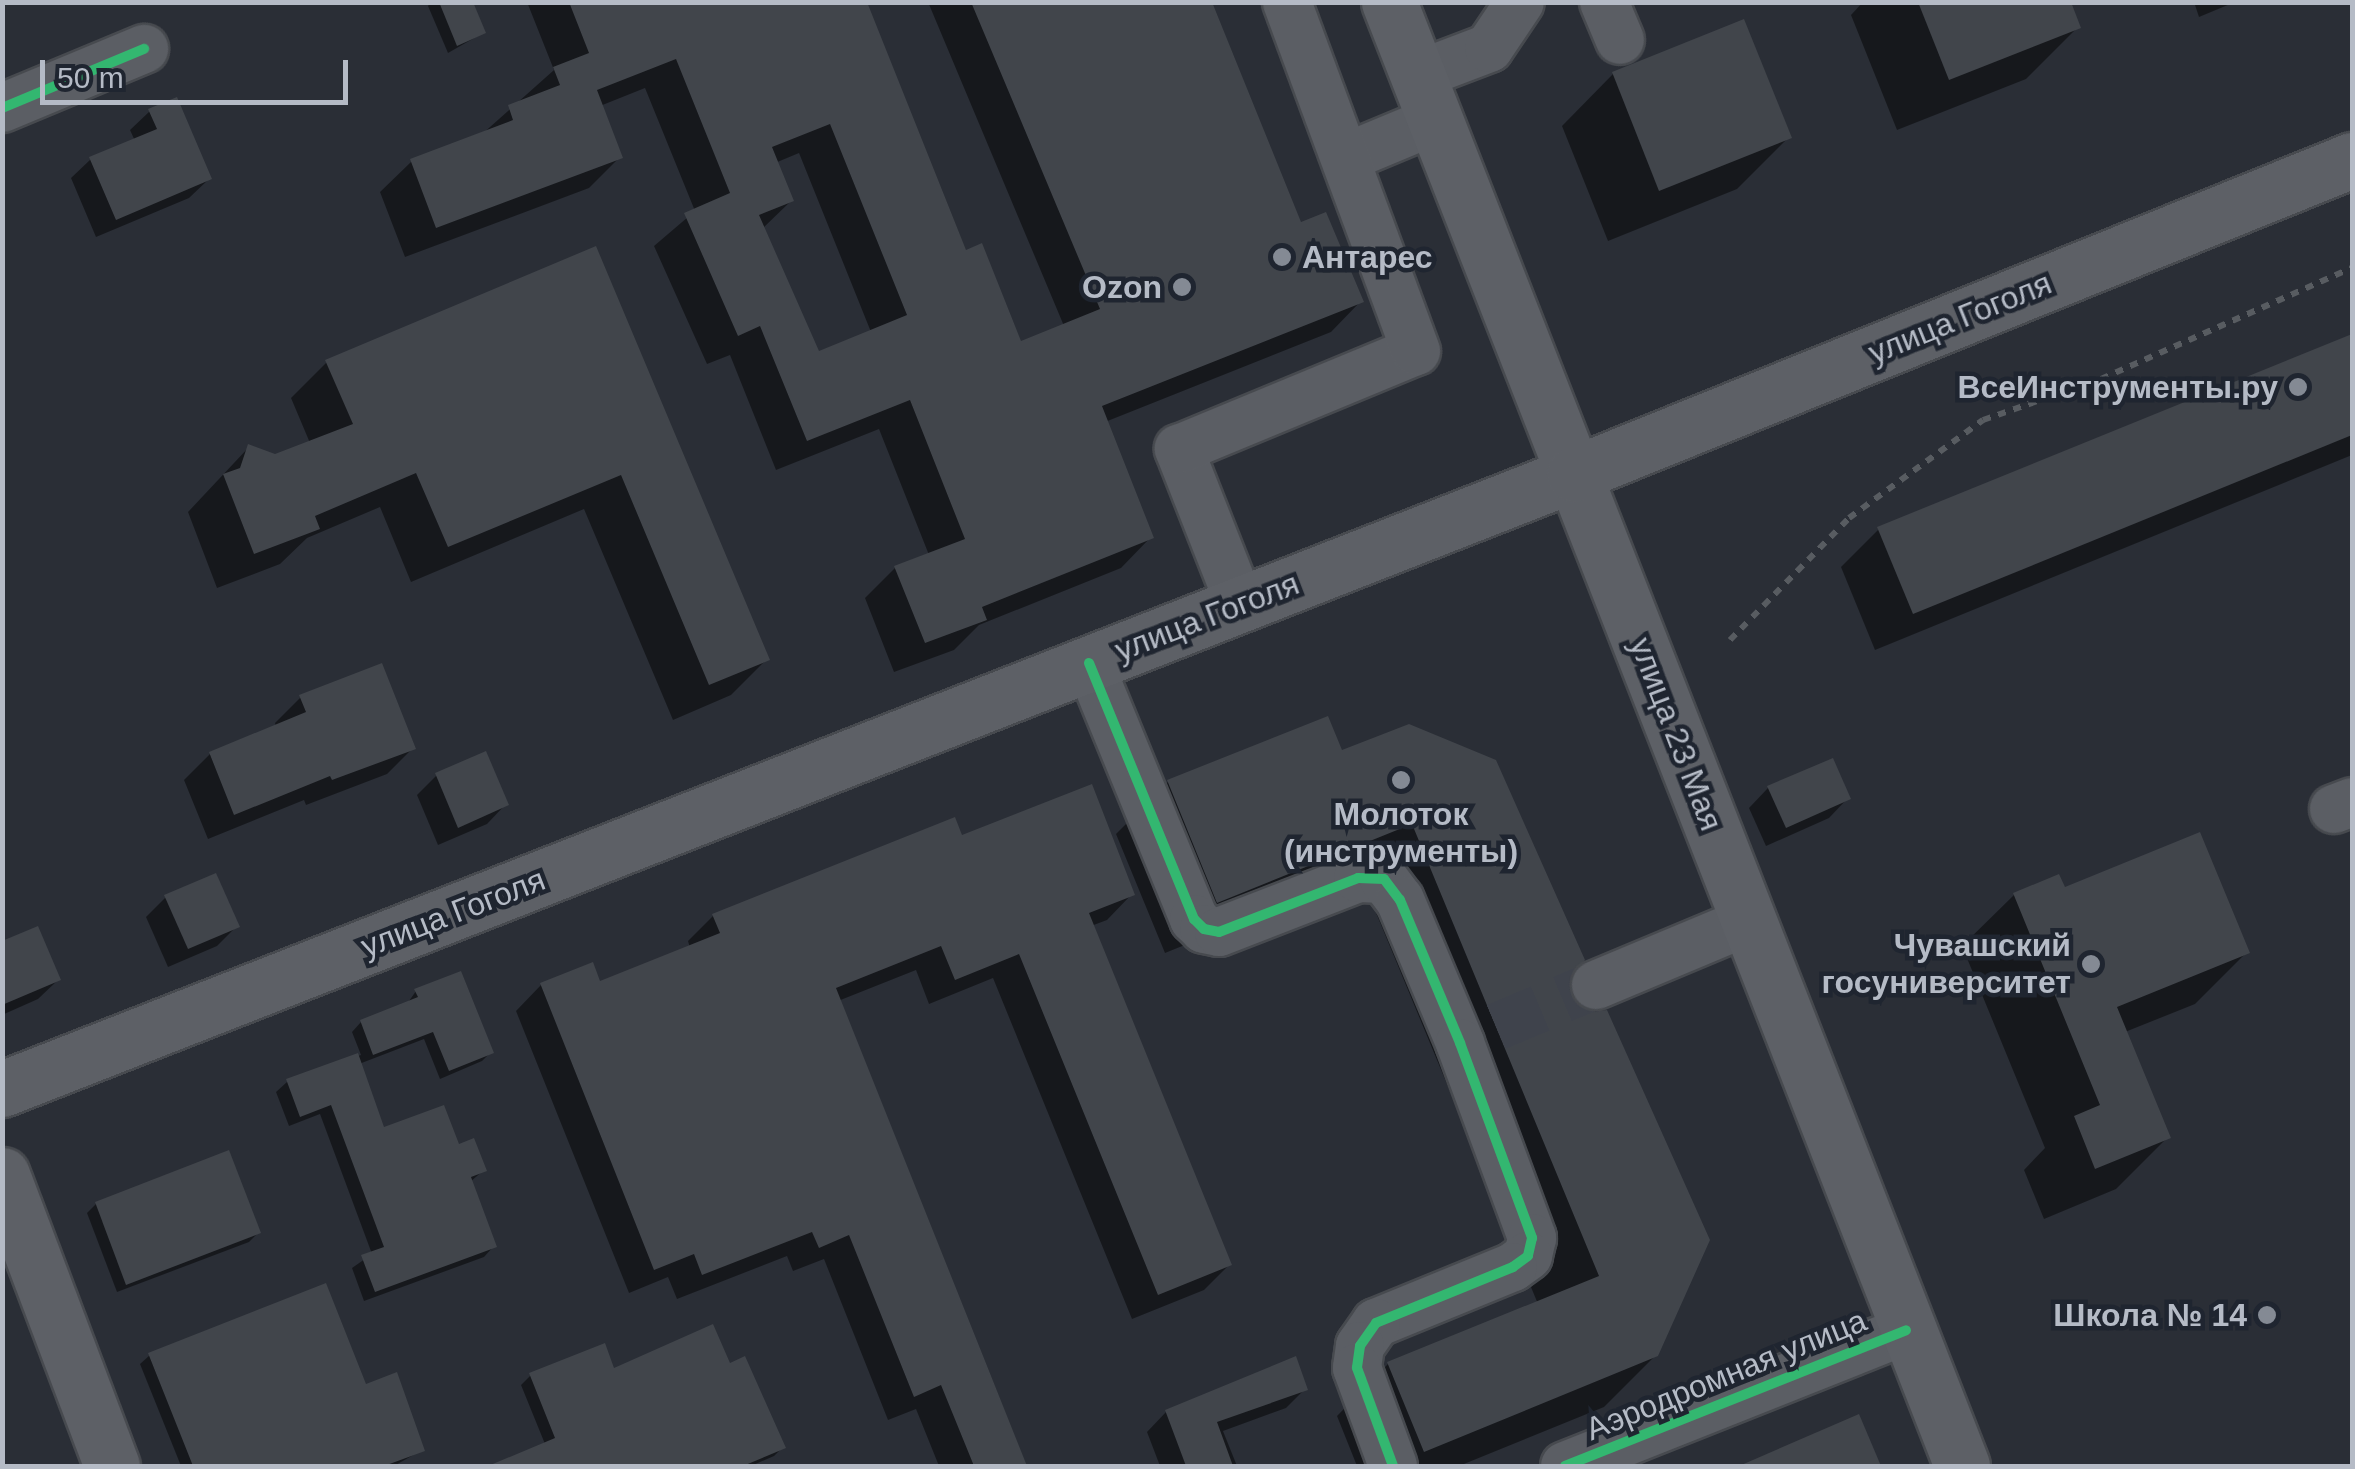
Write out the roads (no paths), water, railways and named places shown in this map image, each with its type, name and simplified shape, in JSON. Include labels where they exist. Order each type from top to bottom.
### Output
[{"type":"main road","name":"улица 23 Мая","points":[[1389,2],[1962,1466]]},
{"type":"main road","name":"улица Гоголя","points":[[2,1089],[1574,474],[2352,160]]},
{"type":"main road","points":[[2,1175],[112,1466]]},
{"type":"street","points":[[1240,604],[1179,449],[1416,351],[1287,2]]},
{"type":"street","points":[[1347,157],[1488,48],[1520,2]]},
{"type":"street","points":[[2,108],[144,49]]},
{"type":"street","points":[[1089,663],[1194,919],[1204,929],[1219,932],[1358,878],[1384,879],[1478,1035],[1532,1238],[1528,1256],[1513,1266],[1376,1323],[1360,1346],[1357,1368],[1393,1466]]},
{"type":"street","points":[[1596,985],[1749,920]]},
{"type":"street","name":"Аэродромная улица","points":[[1564,1466],[1906,1330]]},
{"type":"tunnel","points":[[1496,1027],[1596,985]]},
{"type":"place","name":"Антарес","points":[[1282,257]]},
{"type":"place","name":"Ozon","points":[[1182,287]]},
{"type":"place","name":"ВсеИнструменты.ру","points":[[2298,387]]},
{"type":"place","name":"Молоток (инструменты)","points":[[1401,780]]},
{"type":"place","name":"Чувашский госуниверситет","points":[[2091,964]]},
{"type":"place","name":"Школа № 14","points":[[2267,1315]]}]
